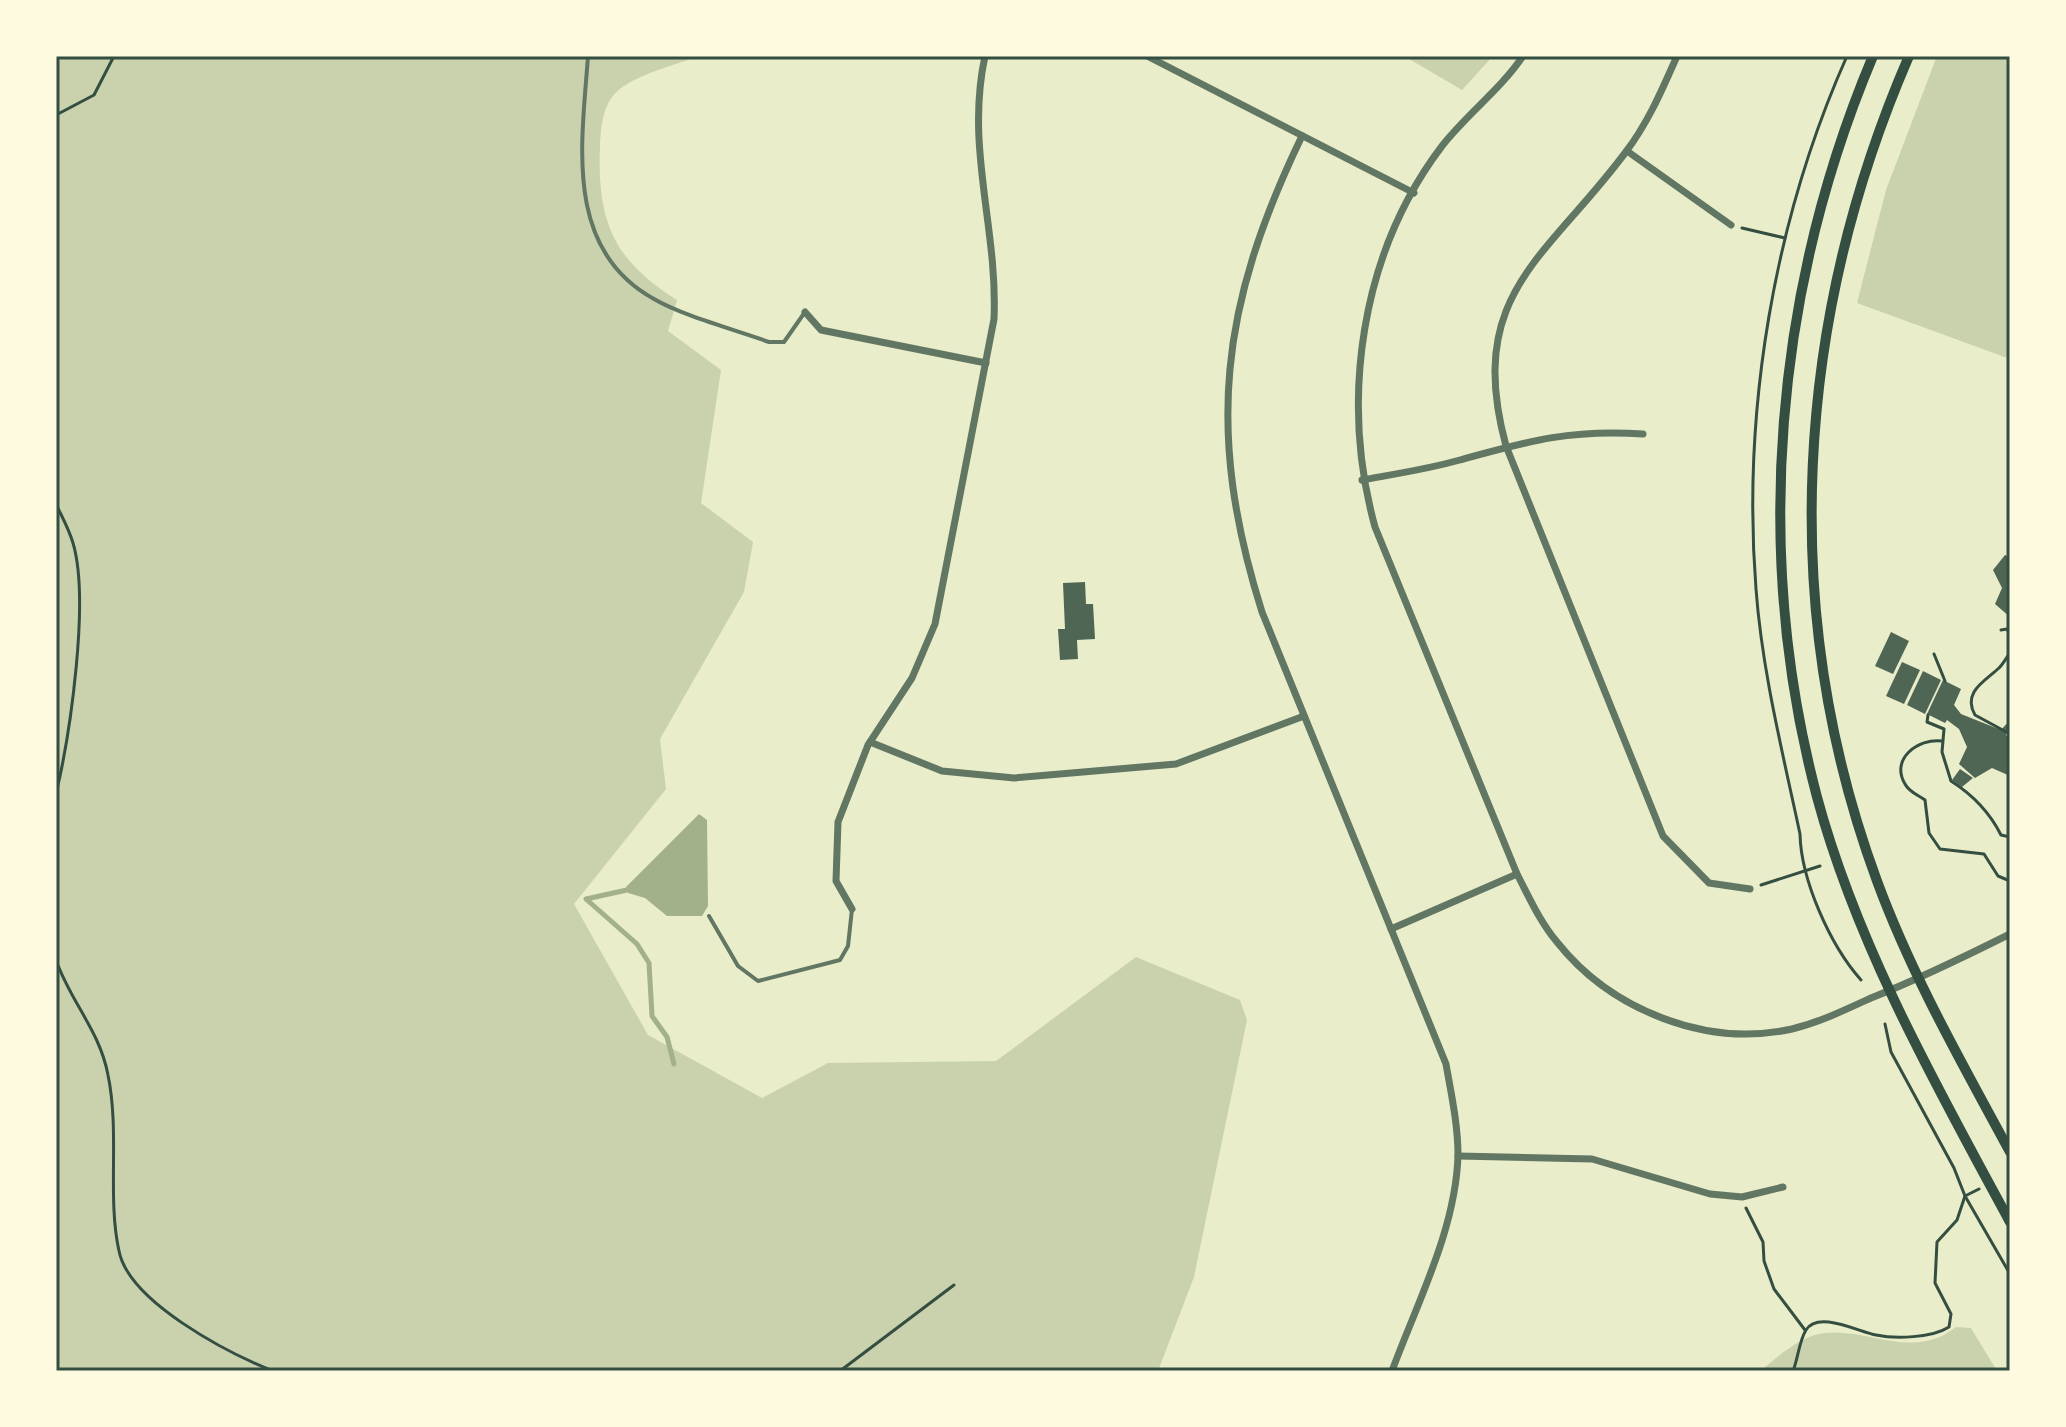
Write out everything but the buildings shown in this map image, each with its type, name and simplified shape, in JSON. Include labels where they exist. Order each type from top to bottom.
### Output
[{"type":"main road","points":[[1873,56],[1834,158],[1800,296],[1786,388],[1780,509],[1790,655],[1802,732],[1818,799],[1855,907],[1891,991],[2010,1222]]},
{"type":"main road","points":[[1909,56],[1865,168],[1829,304],[1814,422],[1811,513],[1813,583],[1822,656],[1841,759],[1876,880],[1917,980],[2010,1152]]},
{"type":"street","points":[[852,909],[836,881],[838,822],[870,742],[912,678],[935,624],[994,319],[996,281],[977,152],[976,112],[985,56]]},
{"type":"street","points":[[1147,56],[1414,193]]},
{"type":"street","points":[[1523,56],[1442,147],[1414,193],[1382,263],[1363,333],[1357,405],[1362,480],[1375,527],[1517,874],[1541,920],[1577,965],[1622,999],[1678,1024],[1732,1033],[1790,1029],[1829,1018],[1917,980],[2010,934]]},
{"type":"street","points":[[1677,56],[1650,116],[1627,151],[1538,254],[1508,306],[1498,341],[1493,380],[1506,446],[1663,836],[1709,883],[1750,889]]},
{"type":"street","points":[[1302,136],[1268,206],[1245,274],[1231,344],[1226,420],[1231,487],[1244,558],[1262,612],[1446,1064],[1458,1156],[1439,1246],[1392,1371]]},
{"type":"street","points":[[1627,151],[1731,225]]},
{"type":"street","points":[[805,312],[821,330],[986,363]]},
{"type":"street","points":[[1362,480],[1458,461],[1554,435],[1600,431],[1643,434]]},
{"type":"street","points":[[870,742],[903,759],[942,771],[1014,778],[1176,764],[1304,716]]},
{"type":"street","points":[[1391,929],[1517,874]]},
{"type":"street","points":[[1458,1156],[1592,1159],[1686,1189],[1742,1197],[1783,1187]]},
{"type":"lane","points":[[588,56],[580,168],[596,239],[609,261],[655,300],[769,342],[784,342],[805,312]]},
{"type":"lane","points":[[709,916],[738,966],[758,981],[840,960],[848,946],[852,909]]},
{"type":"path","points":[[56,115],[94,95],[114,56]]},
{"type":"path","points":[[1731,225],[1785,238]]},
{"type":"path","points":[[56,504],[74,545],[78,610],[76,657],[56,794]]},
{"type":"path","points":[[2001,630],[2009,633],[2010,624]]},
{"type":"path","points":[[2010,653],[2002,666],[1985,677],[1972,694],[1971,703],[1975,715],[2010,734]]},
{"type":"path","points":[[1934,654],[1945,681]]},
{"type":"path","points":[[1928,715],[1927,722],[1944,729],[1945,770],[1951,781],[1973,795],[1978,804],[1993,816],[2001,835],[2010,837]]},
{"type":"path","points":[[1942,741],[1921,743],[1909,751],[1901,766],[1904,782],[1925,800],[1929,833],[1940,849],[1984,854],[1998,876],[2010,881]]},
{"type":"path","points":[[1750,889],[1820,866]]},
{"type":"path","points":[[56,960],[64,982],[98,1039],[109,1076],[116,1143],[116,1225],[122,1262],[143,1293],[236,1356],[273,1371]]},
{"type":"path","points":[[1885,1024],[1891,1052],[1954,1168],[1965,1196],[2010,1274]]},
{"type":"path","points":[[1793,1371],[1805,1330],[1821,1322],[1880,1336],[1919,1335],[1949,1327],[1951,1314],[1935,1283],[1937,1242],[1957,1220],[1965,1196]]},
{"type":"path","points":[[1742,1197],[1763,1242],[1764,1261],[1774,1289],[1805,1330]]},
{"type":"path","points":[[840,1371],[954,1285]]},
{"type":"shaded area","points":[[56,56],[699,56],[660,69],[624,86],[607,105],[600,146],[602,196],[613,236],[624,253],[638,270],[677,300],[668,331],[721,370],[701,503],[753,542],[744,592],[660,739],[666,789],[574,904],[648,1035],[762,1098],[828,1063],[996,1061],[1136,957],[1240,1000],[1247,1020],[1194,1277],[1158,1371],[56,1371]]},
{"type":"shaded area","points":[[1404,56],[1493,56],[1462,90]]},
{"type":"shaded area","points":[[1937,56],[2010,56],[2010,359],[1857,303],[1886,190]]},
{"type":"shaded area","points":[[699,814],[707,820],[708,906],[702,916],[667,916],[645,898],[628,893],[626,887]]},
{"type":"shaded area","points":[[1956,1327],[1971,1328],[1997,1371],[1760,1371],[1790,1348],[1815,1335],[1841,1333],[1907,1343],[1940,1337]]},
{"type":"waterway","points":[[627,890],[586,899],[637,944],[649,963],[652,1016],[667,1037],[674,1064]]}]
